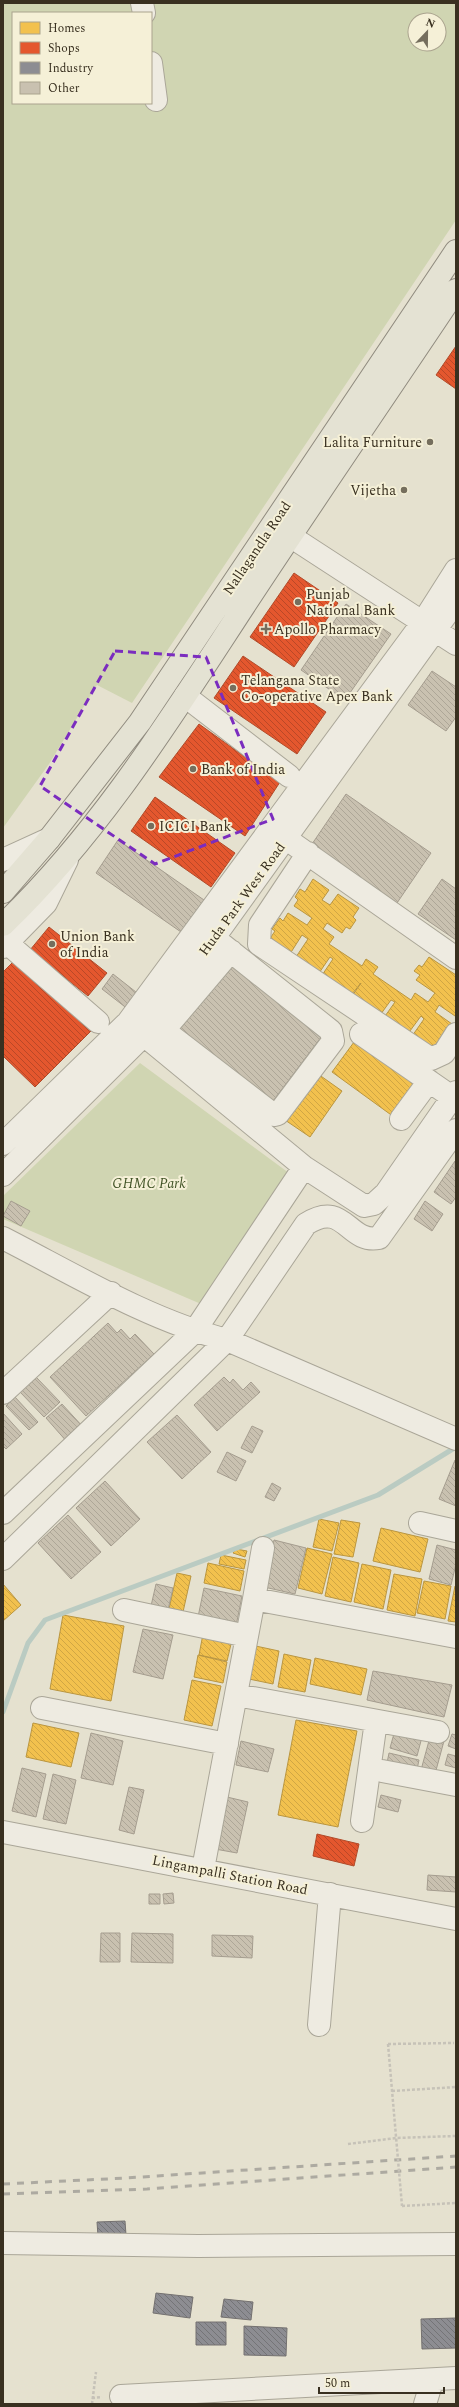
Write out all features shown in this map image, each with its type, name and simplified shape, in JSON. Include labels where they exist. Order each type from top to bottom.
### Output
[{"type":"main road","name":"Nallagandla Road","points":[[3,892],[49,839],[140,722],[456,251]]},
{"type":"main road","name":"Nallagandla Road","points":[[4,938],[112,802],[185,696],[290,536],[456,290]]},
{"type":"street","points":[[152,70],[156,100]]},
{"type":"street","points":[[290,536],[456,644]]},
{"type":"street","name":"Huda Park West Road","points":[[3,1144],[136,1028],[222,945],[286,838],[429,626],[456,570]]},
{"type":"street","name":"Huda Park West Road","points":[[3,1175],[136,1028],[429,626],[456,601]]},
{"type":"street","points":[[185,696],[289,776]]},
{"type":"street","points":[[286,838],[456,958]]},
{"type":"street","points":[[3,860],[49,839]]},
{"type":"street","points":[[308,853],[260,925],[260,944],[431,1059],[444,1052],[456,1034]]},
{"type":"street","points":[[4,938],[98,1022]]},
{"type":"street","points":[[222,945],[331,1032],[333,1036],[328,1047],[278,1114],[274,1115],[166,1032],[170,1023],[222,945]]},
{"type":"street","points":[[136,1028],[304,1167],[364,1206],[374,1204],[386,1193],[454,1094],[429,1081],[360,1034]]},
{"type":"street","points":[[401,1119],[429,1081]]},
{"type":"street","points":[[3,1559],[227,1340],[306,1224],[319,1216],[328,1215],[334,1217],[370,1240],[379,1238],[456,1130]]},
{"type":"street","points":[[3,1513],[194,1332],[304,1167]]},
{"type":"street","points":[[3,1238],[111,1293],[194,1332],[227,1340],[454,1438]]},
{"type":"street","points":[[3,1393],[111,1293]]},
{"type":"street","points":[[420,1522],[456,1531]]},
{"type":"street","points":[[203,1869],[263,1548]]},
{"type":"street","points":[[254,1599],[456,1637]]},
{"type":"street","points":[[124,1610],[247,1636]]},
{"type":"street","points":[[236,1695],[438,1732]]},
{"type":"street","points":[[42,1708],[227,1744]]},
{"type":"street","points":[[362,1821],[376,1721]]},
{"type":"street","points":[[382,1771],[456,1785]]},
{"type":"street","name":"Lingampalli Station Road","points":[[3,1832],[203,1869],[456,1919]]},
{"type":"street","points":[[318,2025],[330,1894]]},
{"type":"street","points":[[3,2243],[198,2246],[456,2244]]},
{"type":"street","points":[[121,2396],[432,2381],[456,2378]]},
{"type":"street","points":[[425,2404],[432,2381]]},
{"type":"path","points":[[454,2042],[388,2044],[402,2206],[456,2202]]},
{"type":"path","points":[[392,2091],[456,2087]]},
{"type":"path","points":[[348,2144],[396,2138],[456,2136]]},
{"type":"path","points":[[92,2404],[96,2372]]},
{"type":"highlighted area","points":[[115,651],[206,657],[273,819],[155,864],[40,786]]},
{"type":"green space","points":[[3,3],[456,3],[456,220],[132,703],[97,685],[49,764],[3,828]]},
{"type":"green space","name":"GHMC Park","points":[[140,1063],[293,1176],[201,1304],[3,1219],[3,1196]]},
{"type":"building: Homes","points":[[313,879],[329,890],[322,900],[330,905],[338,894],[359,908],[353,917],[356,920],[350,929],[346,927],[342,933],[327,923],[323,929],[334,937],[329,944],[362,966],[366,959],[378,967],[373,974],[411,1000],[415,993],[428,1002],[435,993],[416,980],[420,975],[414,971],[419,965],[422,967],[429,957],[456,975],[456,1015],[455,1016],[439,1005],[435,1012],[452,1024],[432,1054],[410,1039],[424,1019],[421,1016],[407,1035],[383,1019],[395,1002],[391,1000],[378,1018],[350,999],[361,983],[347,1000],[318,981],[333,959],[330,957],[317,976],[294,960],[308,939],[302,935],[288,957],[267,943],[275,931],[272,929],[280,918],[283,921],[288,913],[307,925],[312,918],[294,906],[298,900],[295,897],[300,889],[305,892]]},
{"type":"building: Homes","points":[[357,1038],[418,1083],[394,1117],[332,1072]]},
{"type":"building: Homes","points":[[318,1074],[342,1091],[310,1137],[285,1120]]},
{"type":"building: Homes","points":[[319,1519],[339,1523],[332,1551],[313,1547]]},
{"type":"building: Homes","points":[[341,1520],[360,1523],[353,1557],[334,1554]]},
{"type":"building: Homes","points":[[381,1528],[428,1539],[420,1572],[373,1561]]},
{"type":"building: Homes","points":[[307,1548],[332,1554],[322,1594],[298,1588]]},
{"type":"building: Homes","points":[[236,1549],[247,1551],[245,1557],[233,1553]]},
{"type":"building: Homes","points":[[221,1555],[246,1560],[244,1569],[219,1564]]},
{"type":"building: Homes","points":[[333,1557],[359,1563],[351,1602],[325,1596]]},
{"type":"building: Homes","points":[[208,1563],[244,1571],[240,1591],[204,1583]]},
{"type":"building: Homes","points":[[362,1564],[391,1570],[383,1609],[354,1602]]},
{"type":"building: Homes","points":[[177,1573],[191,1576],[183,1612],[169,1609]]},
{"type":"building: Homes","points":[[394,1574],[422,1579],[415,1616],[387,1610]]},
{"type":"building: Homes","points":[[424,1581],[451,1586],[445,1619],[417,1613]]},
{"type":"building: Homes","points":[[3,1584],[21,1605],[3,1621]]},
{"type":"building: Homes","points":[[456,1586],[456,1622],[448,1621]]},
{"type":"building: Homes","points":[[63,1615],[124,1626],[111,1701],[50,1689]]},
{"type":"building: Homes","points":[[203,1634],[232,1640],[227,1661],[199,1655]]},
{"type":"building: Homes","points":[[251,1645],[279,1651],[273,1684],[244,1678]]},
{"type":"building: Homes","points":[[284,1654],[311,1660],[305,1692],[278,1687]]},
{"type":"building: Homes","points":[[198,1655],[227,1662],[223,1683],[194,1677]]},
{"type":"building: Homes","points":[[315,1658],[367,1669],[361,1695],[310,1684]]},
{"type":"building: Homes","points":[[192,1680],[221,1686],[212,1726],[184,1720]]},
{"type":"building: Homes","points":[[296,1720],[357,1731],[338,1827],[278,1815]]},
{"type":"building: Homes","points":[[33,1723],[79,1733],[71,1767],[26,1757]]},
{"type":"building: Shops","points":[[456,346],[456,389],[436,375]]},
{"type":"building: Shops","points":[[294,573],[338,603],[294,667],[250,637]]},
{"type":"building: Shops","points":[[243,656],[326,712],[297,754],[214,698]]},
{"type":"building: Shops","points":[[199,724],[280,782],[245,836],[159,777]]},
{"type":"building: Shops","points":[[155,797],[235,853],[211,887],[131,831]]},
{"type":"building: Shops","points":[[49,927],[107,973],[88,996],[30,950]]},
{"type":"building: Shops","points":[[19,956],[96,1026],[35,1087],[3,1056],[3,972]]},
{"type":"building: Shops","points":[[317,1834],[359,1844],[354,1866],[313,1856]]},
{"type":"building: Industry","points":[[125,2221],[126,2235],[98,2236],[97,2222]]},
{"type":"building: Industry","points":[[156,2293],[193,2297],[190,2318],[153,2313]]},
{"type":"building: Industry","points":[[224,2299],[253,2302],[251,2320],[221,2317]]},
{"type":"building: Industry","points":[[456,2318],[456,2348],[422,2349],[421,2319]]},
{"type":"building: Industry","points":[[196,2322],[226,2322],[226,2345],[196,2345]]},
{"type":"building: Industry","points":[[244,2326],[287,2328],[286,2356],[244,2355]]},
{"type":"building: Other","points":[[346,604],[391,634],[345,700],[301,670]]},
{"type":"building: Other","points":[[432,671],[456,687],[456,717],[446,731],[408,705]]},
{"type":"building: Other","points":[[346,794],[431,853],[397,903],[312,844]]},
{"type":"building: Other","points":[[118,840],[204,900],[181,932],[96,873]]},
{"type":"building: Other","points":[[442,879],[456,889],[456,940],[418,914]]},
{"type":"building: Other","points":[[234,962],[322,1036],[273,1101],[175,1027]]},
{"type":"building: Other","points":[[113,974],[141,996],[129,1010],[102,989]]},
{"type":"building: Other","points":[[455,1161],[456,1197],[451,1204],[434,1192]]},
{"type":"building: Other","points":[[11,1201],[30,1211],[21,1226],[3,1216]]},
{"type":"building: Other","points":[[425,1201],[443,1214],[432,1231],[414,1219]]},
{"type":"building: Other","points":[[108,1323],[117,1333],[121,1329],[130,1339],[135,1334],[154,1354],[86,1416],[50,1377]]},
{"type":"building: Other","points":[[36,1377],[60,1402],[44,1417],[20,1392]]},
{"type":"building: Other","points":[[224,1377],[230,1383],[233,1379],[243,1390],[251,1382],[260,1392],[217,1431],[194,1405]]},
{"type":"building: Other","points":[[15,1397],[38,1422],[29,1430],[6,1406]]},
{"type":"building: Other","points":[[62,1404],[84,1428],[68,1443],[46,1418]]},
{"type":"building: Other","points":[[3,1413],[22,1434],[6,1449],[3,1446]]},
{"type":"building: Other","points":[[177,1415],[211,1452],[182,1479],[147,1442]]},
{"type":"building: Other","points":[[252,1426],[263,1431],[252,1453],[241,1448]]},
{"type":"building: Other","points":[[227,1452],[246,1461],[236,1481],[217,1472]]},
{"type":"building: Other","points":[[455,1460],[456,1461],[456,1506],[439,1499]]},
{"type":"building: Other","points":[[105,1481],[140,1519],[111,1546],[76,1508]]},
{"type":"building: Other","points":[[272,1483],[281,1488],[274,1501],[265,1497]]},
{"type":"building: Other","points":[[68,1515],[101,1552],[71,1579],[38,1543]]},
{"type":"building: Other","points":[[274,1540],[306,1548],[295,1594],[264,1587]]},
{"type":"building: Other","points":[[437,1545],[456,1550],[456,1564],[451,1585],[429,1579]]},
{"type":"building: Other","points":[[156,1584],[173,1588],[168,1610],[151,1606]]},
{"type":"building: Other","points":[[204,1588],[242,1596],[236,1626],[198,1617]]},
{"type":"building: Other","points":[[143,1629],[173,1635],[163,1679],[133,1672]]},
{"type":"building: Other","points":[[373,1671],[452,1685],[444,1717],[367,1700]]},
{"type":"building: Other","points":[[395,1730],[422,1737],[417,1756],[390,1748]]},
{"type":"building: Other","points":[[91,1733],[123,1741],[113,1785],[81,1778]]},
{"type":"building: Other","points":[[452,1734],[456,1735],[456,1749],[448,1746]]},
{"type":"building: Other","points":[[430,1737],[444,1741],[435,1774],[421,1770]]},
{"type":"building: Other","points":[[241,1741],[274,1749],[268,1772],[236,1765]]},
{"type":"building: Other","points":[[389,1753],[419,1760],[416,1774],[386,1768]]},
{"type":"building: Other","points":[[448,1754],[456,1756],[456,1768],[445,1765]]},
{"type":"building: Other","points":[[22,1768],[46,1774],[36,1817],[12,1811]]},
{"type":"building: Other","points":[[53,1774],[76,1780],[66,1824],[43,1819]]},
{"type":"building: Other","points":[[129,1787],[144,1790],[134,1834],[119,1830]]},
{"type":"building: Other","points":[[381,1795],[401,1800],[398,1812],[378,1807]]},
{"type":"building: Other","points":[[227,1797],[248,1802],[237,1853],[215,1849]]},
{"type":"building: Other","points":[[428,1875],[456,1877],[456,1892],[427,1890]]},
{"type":"building: Other","points":[[173,1893],[174,1903],[164,1904],[163,1894]]},
{"type":"building: Other","points":[[149,1894],[160,1894],[160,1904],[149,1904]]},
{"type":"building: Other","points":[[101,1933],[120,1933],[120,1962],[100,1962]]},
{"type":"building: Other","points":[[132,1933],[173,1934],[173,1963],[131,1962]]},
{"type":"building: Other","points":[[212,1935],[253,1936],[252,1958],[212,1956]]},
{"type":"waterway","points":[[3,1712],[28,1643],[45,1620],[378,1495],[456,1447]]},
{"type":"railway","points":[[3,2184],[126,2178],[456,2156]]},
{"type":"railway","points":[[3,2194],[147,2189],[456,2167]]},
{"type":"place","name":"Lalita Furniture","points":[[430,442]]},
{"type":"place","name":"Vijetha","points":[[404,490]]},
{"type":"place","name":"Punjab National Bank","points":[[298,602]]},
{"type":"place","name":"Apollo Pharmacy","points":[[266,629]]},
{"type":"place","name":"Telangana State Co-operative Apex Bank","points":[[233,688]]},
{"type":"place","name":"Bank of India","points":[[193,769]]},
{"type":"place","name":"ICICI Bank","points":[[151,826]]},
{"type":"place","name":"Union Bank of India","points":[[52,944]]}]
